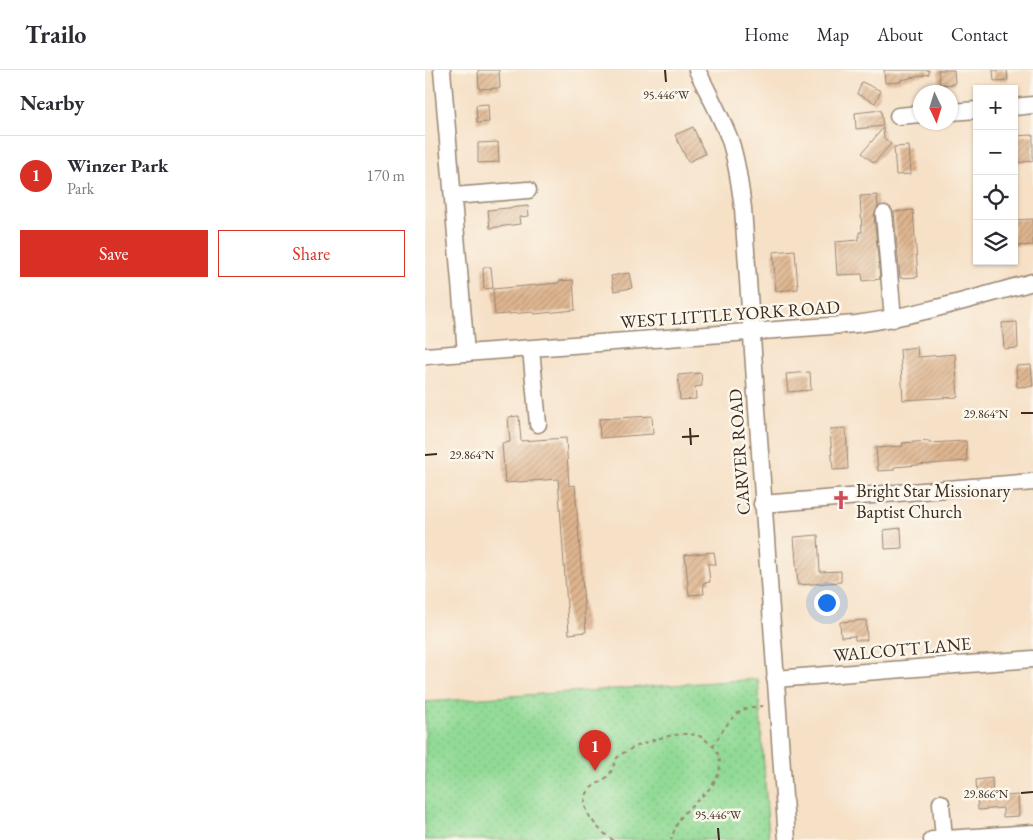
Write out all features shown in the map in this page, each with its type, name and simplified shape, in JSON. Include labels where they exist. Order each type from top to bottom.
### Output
[{"type":"street","points":[[442,70],[466,354]]},
{"type":"street","name":"CARVER ROAD","points":[[697,70],[723,121],[735,161],[743,208],[762,504],[787,840]]},
{"type":"street","points":[[1018,107],[1033,105]]},
{"type":"street","points":[[958,111],[973,110]]},
{"type":"street","points":[[898,116],[913,115]]},
{"type":"street","points":[[453,196],[528,190]]},
{"type":"street","points":[[884,214],[893,318]]},
{"type":"street","name":"WEST LITTLE YORK ROAD","points":[[425,356],[856,324],[932,310],[1033,282]]},
{"type":"street","points":[[531,349],[538,424]]},
{"type":"street","points":[[762,504],[1033,482]]},
{"type":"street","name":"WALCOTT LANE","points":[[775,679],[1033,659]]},
{"type":"street","points":[[941,803],[938,840],[1033,833]]},
{"type":"path","points":[[713,746],[734,716],[740,711],[777,704]]},
{"type":"path","points":[[613,840],[603,832],[586,810],[585,800],[591,788],[609,776],[619,756],[654,740],[672,736],[696,735],[713,746],[719,756],[719,772],[707,790],[679,820],[671,840]]},
{"type":"green space","points":[[758,679],[769,840],[425,840],[425,702]]},
{"type":"building","points":[[478,70],[499,70],[500,88],[479,89]]},
{"type":"building","points":[[884,70],[929,70],[929,74],[901,80],[901,82],[885,83]]},
{"type":"building","points":[[938,70],[954,70],[955,84],[940,85]]},
{"type":"building","points":[[993,70],[1007,70],[1008,80],[994,81]]},
{"type":"building","points":[[862,82],[881,91],[875,103],[857,94]]},
{"type":"building","points":[[488,104],[489,122],[477,123],[476,105]]},
{"type":"building","points":[[881,110],[883,126],[856,129],[855,113]]},
{"type":"building","points":[[693,127],[705,154],[688,162],[675,135]]},
{"type":"building","points":[[883,128],[884,138],[891,144],[874,163],[862,153]]},
{"type":"building","points":[[1033,135],[1033,161],[1018,163],[1018,136]]},
{"type":"building","points":[[498,142],[499,162],[478,163],[478,143]]},
{"type":"building","points":[[909,146],[911,174],[896,175],[894,147]]},
{"type":"building","points":[[877,195],[878,207],[874,215],[880,279],[863,281],[862,274],[837,275],[835,242],[859,240],[859,232],[862,232],[860,196]]},
{"type":"building","points":[[528,206],[529,216],[519,217],[520,224],[490,228],[488,210]]},
{"type":"building","points":[[913,210],[918,277],[900,278],[894,212]]},
{"type":"building","points":[[1033,219],[1033,245],[1018,246],[1018,220]]},
{"type":"building","points":[[795,250],[798,289],[776,291],[773,252]]},
{"type":"building","points":[[483,267],[491,267],[493,288],[484,289]]},
{"type":"building","points":[[629,273],[632,288],[614,291],[611,276]]},
{"type":"building","points":[[573,280],[575,310],[495,315],[493,289]]},
{"type":"building","points":[[1017,322],[1018,348],[1004,349],[1002,323]]},
{"type":"building","points":[[917,347],[918,357],[955,354],[958,397],[903,400],[900,349]]},
{"type":"building","points":[[1031,365],[1033,386],[1017,387],[1016,366]]},
{"type":"building","points":[[810,372],[811,390],[788,392],[786,374]]},
{"type":"building","points":[[701,373],[702,386],[695,387],[696,399],[680,400],[678,375]]},
{"type":"building","points":[[519,416],[521,441],[566,438],[569,486],[575,485],[586,632],[569,634],[558,479],[505,483],[502,443],[510,442],[508,417]]},
{"type":"building","points":[[652,416],[653,434],[600,438],[599,419]]},
{"type":"building","points":[[846,428],[848,469],[833,470],[830,429]]},
{"type":"building","points":[[929,441],[929,443],[966,441],[967,461],[894,467],[894,470],[878,471],[876,448],[903,446],[902,443]]},
{"type":"building","points":[[901,528],[902,548],[885,549],[884,530]]},
{"type":"building","points":[[818,535],[820,572],[841,571],[841,582],[798,585],[794,537]]},
{"type":"building","points":[[714,552],[716,564],[708,564],[710,582],[703,583],[704,594],[689,595],[685,555]]},
{"type":"building","points":[[866,620],[867,640],[855,640],[855,636],[841,637],[840,622]]},
{"type":"building","points":[[992,778],[993,797],[1018,795],[1019,816],[1003,817],[1003,808],[978,810],[976,780]]},
{"type":"place","name":"Bright Star Missionary Baptist Church","points":[[841,500]]},
{"type":"place","name":"Winzer Park","points":[[595,771]]}]
